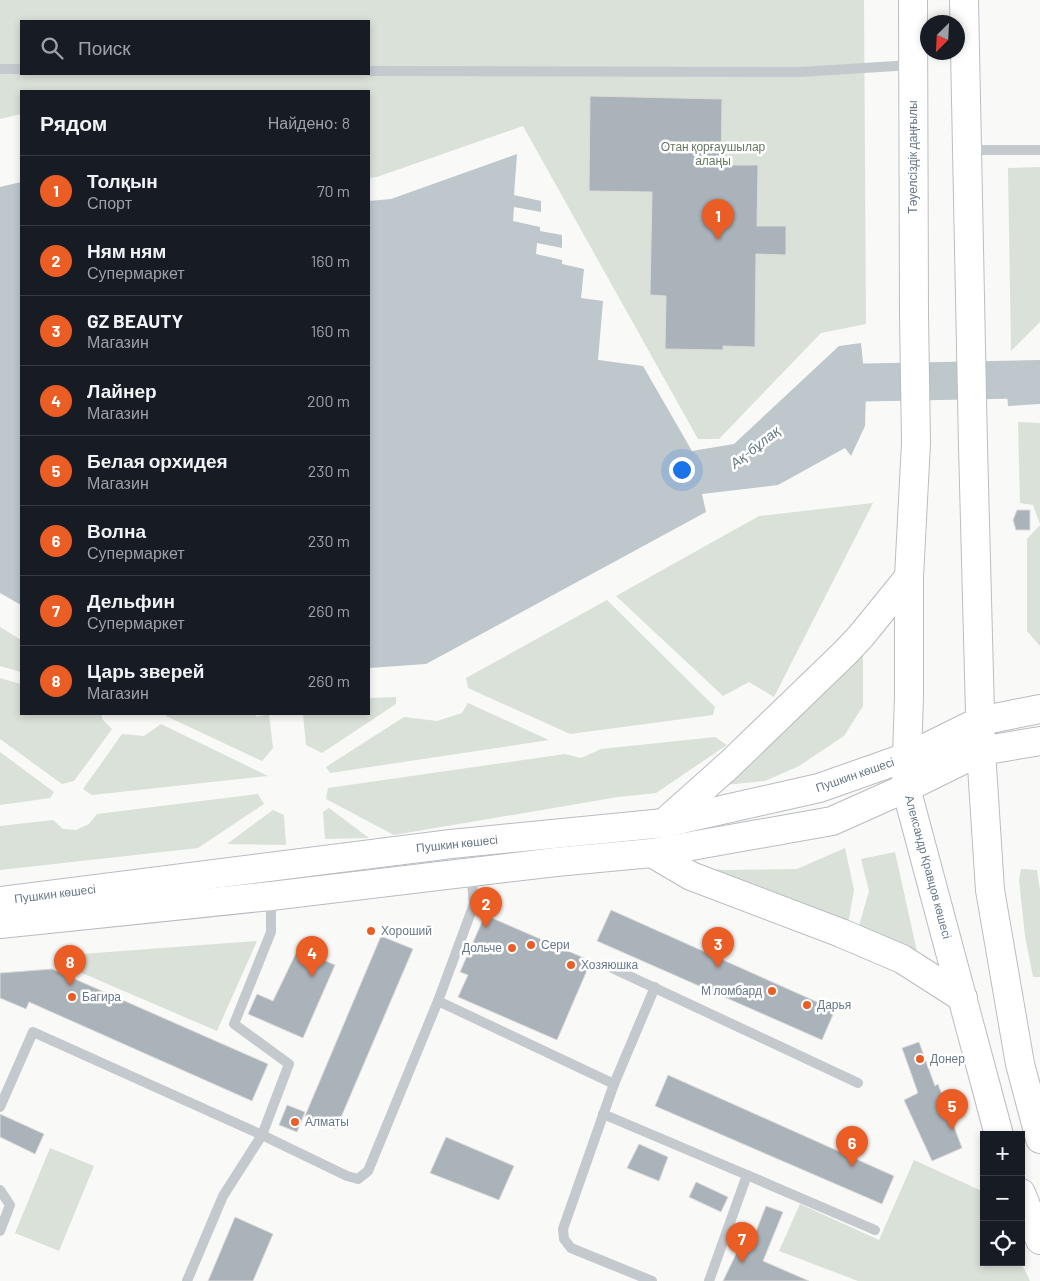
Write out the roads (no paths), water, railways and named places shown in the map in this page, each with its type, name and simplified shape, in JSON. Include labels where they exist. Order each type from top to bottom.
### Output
[{"type":"main road","name":"Тәуелсіздік даңғылы","points":[[913,0],[916,444]]},
{"type":"main road","points":[[964,0],[980,721],[990,890],[1020,1064],[1040,1139]]},
{"type":"main road","name":"Александр Кравцов көшесі","points":[[916,444],[909,577],[906,788],[998,1131]]},
{"type":"main road","points":[[664,823],[730,764],[846,652],[909,577]]},
{"type":"main road","name":"Пушкин көшесі","points":[[0,901],[450,844],[664,823],[819,788],[907,757],[980,721],[1040,709]]},
{"type":"main road","name":"Пушкин көшесі","points":[[0,924],[271,896],[556,862],[652,853],[832,821],[906,788],[981,751],[1040,741]]},
{"type":"main road","points":[[652,853],[690,876],[841,933],[902,959],[963,998]]},
{"type":"main road","points":[[1025,1203],[1040,1240]]},
{"type":"lane","points":[[370,71],[790,72],[913,65]]},
{"type":"lane","points":[[0,69],[20,69]]},
{"type":"lane","points":[[967,150],[1040,150]]},
{"type":"lane","points":[[0,1107],[33,1032],[262,1135],[347,1176],[358,1179],[368,1171],[438,1001],[474,904],[470,873]]},
{"type":"lane","points":[[186,1281],[223,1196],[262,1135],[289,1064],[234,1024],[272,932],[271,896]]},
{"type":"lane","points":[[610,966],[858,1083]]},
{"type":"lane","points":[[652,1281],[571,1248],[564,1239],[563,1229],[614,1084],[655,987]]},
{"type":"lane","points":[[438,1001],[614,1084]]},
{"type":"lane","points":[[603,1114],[875,1230]]},
{"type":"lane","points":[[708,1281],[747,1175]]},
{"type":"lane","points":[[0,1190],[10,1205],[0,1230]]},
{"type":"water","points":[[517,154],[514,195],[541,201],[541,212],[514,207],[513,221],[540,227],[540,231],[562,235],[562,248],[537,243],[536,254],[562,260],[562,264],[584,269],[581,298],[603,301],[598,360],[643,366],[692,451],[734,444],[839,346],[861,343],[866,392],[865,426],[851,456],[845,448],[778,485],[702,494],[706,512],[426,664],[370,668],[370,201],[391,199]]},
{"type":"water","points":[[20,182],[20,604],[0,593],[0,187]]},
{"type":"water","points":[[1040,363],[1040,404],[1008,406],[1005,364]]},
{"type":"waterway","name":"Ақ-бұлақ","points":[[819,397],[838,383],[1040,379]]},
{"type":"place","name":"Толқын","points":[[718,240]]},
{"type":"place","name":"Ням ням","points":[[486,928]]},
{"type":"place","name":"Хороший","points":[[371,931]]},
{"type":"place","name":"Сери","points":[[531,945]]},
{"type":"place","name":"Дольче","points":[[512,948]]},
{"type":"place","name":"Хозяюшка","points":[[571,965]]},
{"type":"place","name":"GZ BEAUTY","points":[[718,968]]},
{"type":"place","name":"Лайнер","points":[[312,977]]},
{"type":"place","name":"Царь зверей","points":[[70,986]]},
{"type":"place","name":"М ломбард","points":[[772,991]]},
{"type":"place","name":"Багира","points":[[72,997]]},
{"type":"place","name":"Дарья","points":[[807,1005]]},
{"type":"place","name":"Донер","points":[[920,1059]]},
{"type":"place","name":"Алматы","points":[[295,1122]]},
{"type":"place","name":"Белая орхидея","points":[[952,1130]]},
{"type":"place","name":"Волна","points":[[852,1167]]},
{"type":"place","name":"Дельфин","points":[[742,1263]]},
{"type":"park label","name":"Отан қорғаушылар алаңы","points":[[713,154]]}]
